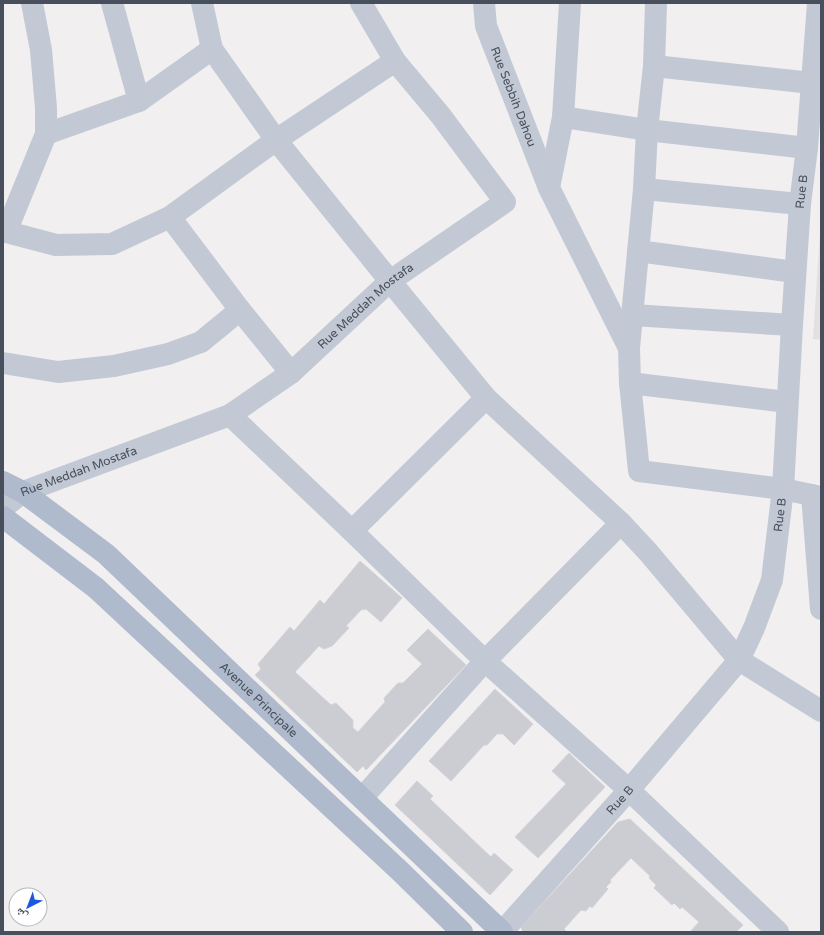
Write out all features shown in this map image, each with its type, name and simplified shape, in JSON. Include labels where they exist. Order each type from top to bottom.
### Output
[{"type":"main road","name":"Avenue Principale","points":[[3,482],[23,492],[106,554],[502,932]]},
{"type":"main road","points":[[3,517],[96,588],[401,872],[462,932]]},
{"type":"street","points":[[32,3],[41,50],[46,108],[46,134],[5,231],[56,245],[112,244],[170,217],[276,140],[395,60]]},
{"type":"street","points":[[112,3],[138,101]]},
{"type":"street","points":[[202,3],[212,50],[276,140],[486,398],[620,523],[648,552],[739,660],[821,711]]},
{"type":"street","name":"Rue Meddah Mostafa","points":[[3,508],[23,492],[230,415],[291,373],[390,281],[505,202],[441,116],[395,60],[361,3]]},
{"type":"street","name":"Rue Sebbih Dahou","points":[[484,3],[486,26],[549,188],[629,348]]},
{"type":"street","points":[[549,188],[563,117],[570,3]]},
{"type":"street","points":[[656,3],[654,66],[647,130],[644,189],[629,348],[630,383],[639,471],[782,489],[816,496],[821,609]]},
{"type":"street","name":"Rue B","points":[[502,932],[629,790],[739,660],[754,628],[772,580],[782,489],[800,204],[807,148],[818,3]]},
{"type":"street","points":[[46,134],[138,101],[212,50]]},
{"type":"street","points":[[654,66],[812,83]]},
{"type":"street","points":[[563,117],[647,130],[807,148]]},
{"type":"street","points":[[644,189],[800,204]]},
{"type":"street","points":[[170,217],[240,310],[291,373]]},
{"type":"street","points":[[638,251],[796,272]]},
{"type":"street","points":[[3,363],[58,372],[114,366],[168,354],[201,342],[240,310]]},
{"type":"street","points":[[632,315],[792,325]]},
{"type":"street","points":[[630,383],[787,402]]},
{"type":"street","points":[[352,531],[486,398]]},
{"type":"street","points":[[230,415],[486,661],[629,790],[778,932]]},
{"type":"street","points":[[362,798],[486,661],[620,523]]},
{"type":"shaded area","points":[[821,218],[821,340],[813,339]]},
{"type":"building","points":[[360,561],[402,598],[381,622],[366,609],[361,610],[346,626],[349,628],[332,646],[324,649],[319,646],[295,672],[331,705],[336,703],[353,720],[353,728],[358,732],[385,702],[384,698],[398,683],[403,683],[422,664],[407,650],[428,629],[466,665],[366,770],[363,766],[357,772],[255,675],[261,669],[258,664],[290,627],[294,631],[320,600],[324,604]]},
{"type":"building","points":[[495,689],[533,724],[514,745],[503,734],[497,734],[487,745],[484,745],[451,781],[429,761]]},
{"type":"building","points":[[569,753],[605,787],[538,858],[515,837],[566,784],[552,771]]},
{"type":"building","points":[[417,781],[433,796],[430,799],[491,857],[494,853],[513,870],[490,895],[395,805]]},
{"type":"building","points":[[630,819],[743,925],[736,932],[690,932],[699,922],[682,907],[680,909],[674,903],[672,905],[654,888],[656,885],[649,878],[650,876],[631,858],[610,880],[611,882],[606,887],[608,889],[592,908],[590,906],[586,911],[581,910],[564,929],[567,932],[523,932],[521,927],[618,822]]}]
